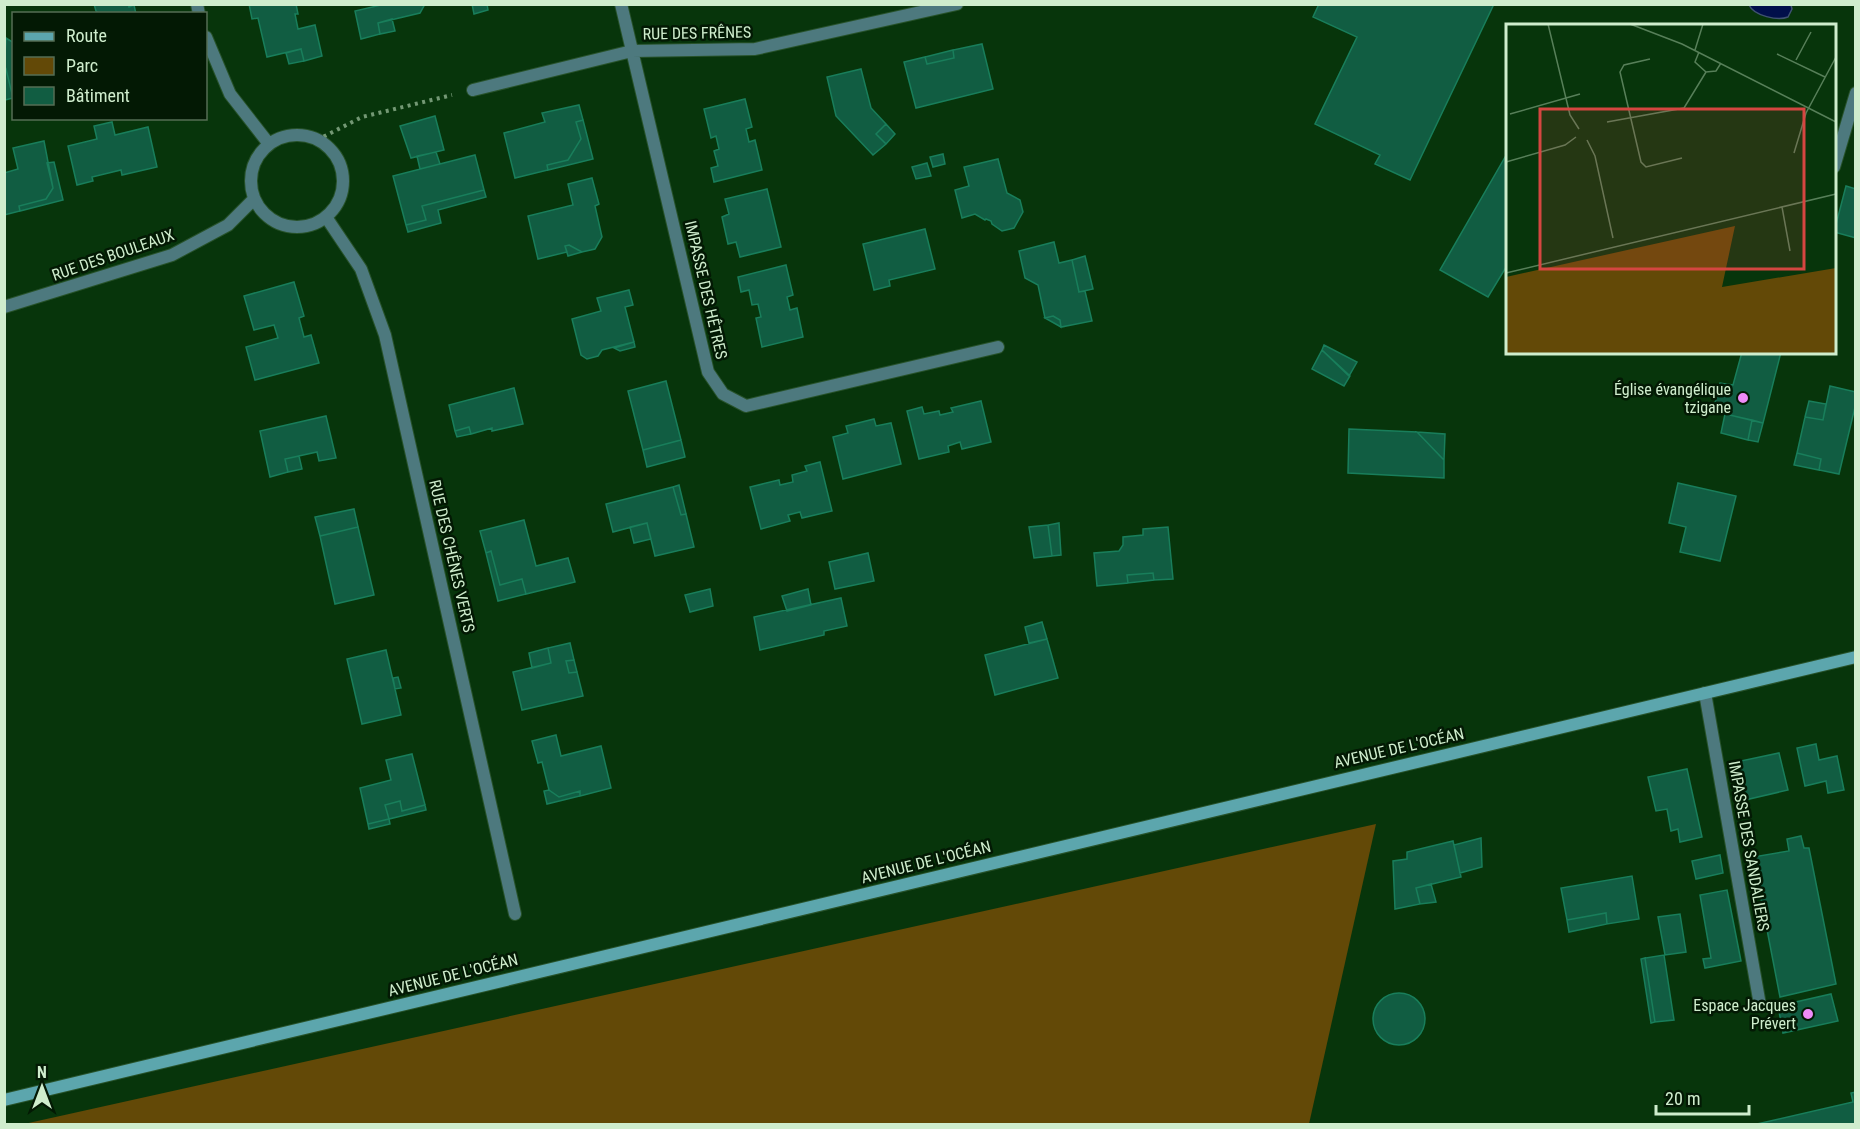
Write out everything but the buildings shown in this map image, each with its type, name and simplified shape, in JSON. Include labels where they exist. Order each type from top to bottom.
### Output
[{"type":"main road","name":"AVENUE DE L'OCÉAN","points":[[4,1100],[1856,657]]},
{"type":"street","name":"IMPASSE DES HÊTRES","points":[[621,4],[708,372],[723,394],[746,406],[998,346]]},
{"type":"street","name":"RUE DES FRÊNES","points":[[473,90],[632,51],[755,49],[957,4]]},
{"type":"street","points":[[207,39],[230,94],[269,144]]},
{"type":"street","points":[[1836,160],[1856,93]]},
{"type":"street","points":[[293,135],[317,140],[333,152],[342,169],[341,195],[336,207],[326,217],[307,226],[286,226],[272,221],[261,211],[254,199],[251,187],[253,169],[261,152],[269,144],[293,135]]},
{"type":"street","name":"RUE DES BOULEAUX","points":[[4,308],[172,255],[228,225],[254,199]]},
{"type":"street","name":"RUE DES CHÊNES VERTS","points":[[326,217],[361,269],[385,335],[515,914]]},
{"type":"street","name":"IMPASSE DES SANDALIERS","points":[[1705,693],[1760,1005]]},
{"type":"path","points":[[317,140],[362,117],[473,90]]},
{"type":"green space","points":[[1376,824],[1309,1124],[24,1124]]},
{"type":"shaded area","points":[[1749,5],[1791,5],[1792,9],[1788,17],[1773,18],[1761,15]]},
{"type":"place","name":"Église évangélique tzigane","points":[[1743,398]]},
{"type":"place","name":"Espace Jacques Prévert","points":[[1808,1014]]}]
